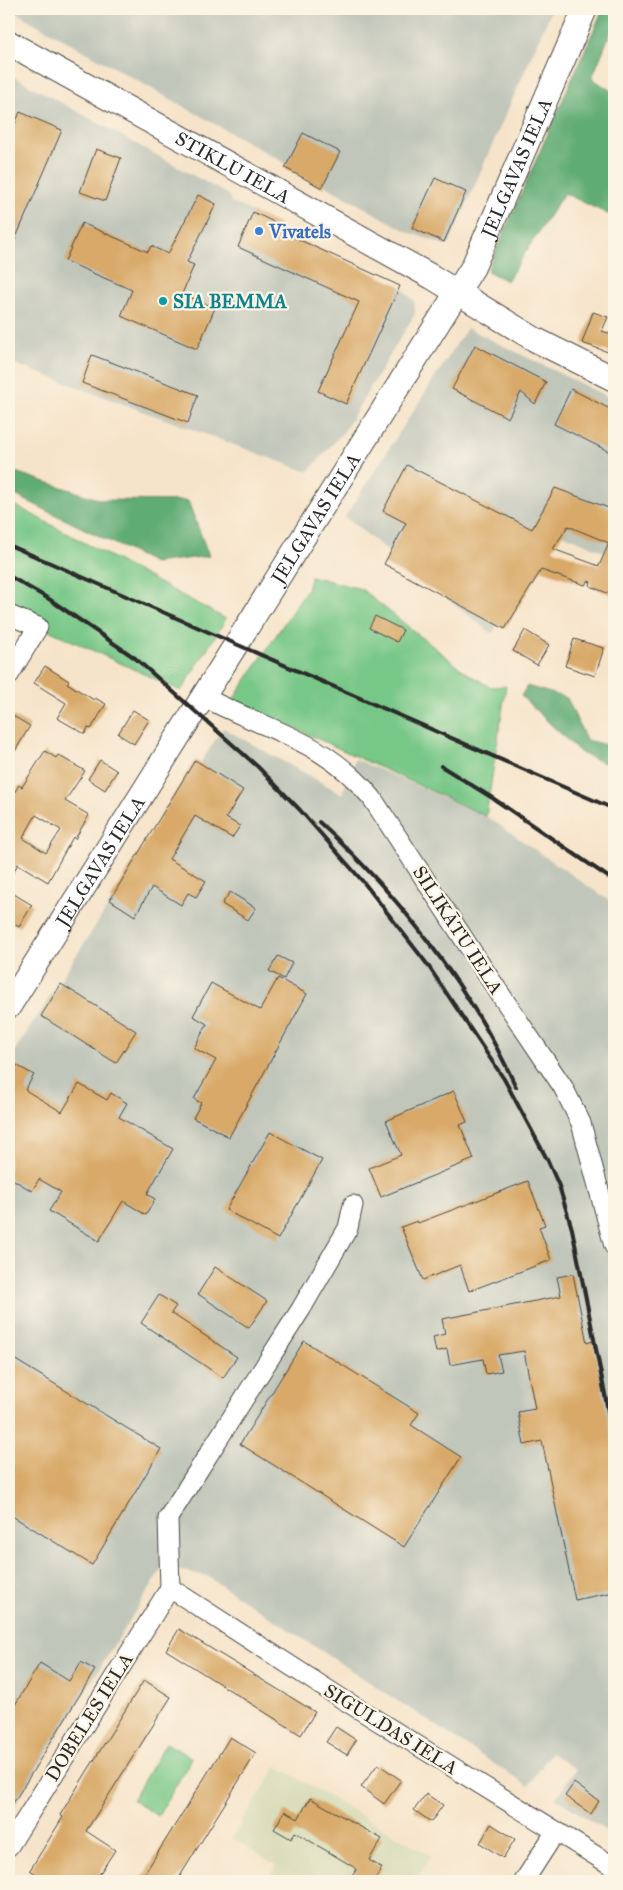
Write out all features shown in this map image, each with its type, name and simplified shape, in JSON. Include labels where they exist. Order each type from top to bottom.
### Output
[{"type":"street","name":"JELGAVAS IELA","points":[[9,1006],[473,266],[585,9]]},
{"type":"street","name":"STIKLU IELA","points":[[9,43],[457,292],[534,339],[614,379]]},
{"type":"street","points":[[9,615],[38,627],[9,675]]},
{"type":"street","name":"SILIKĀTU IELA","points":[[204,697],[304,742],[334,760],[356,778],[372,798],[563,1087],[581,1123],[614,1246]]},
{"type":"street","points":[[170,1588],[168,1518],[301,1309],[348,1228],[353,1205]]},
{"type":"street","name":"SIGULDAS IELA","points":[[170,1588],[336,1695],[614,1867]]},
{"type":"street","name":"DOBELES IELA","points":[[9,1846],[170,1588]]},
{"type":"street","points":[[524,1881],[556,1831]]},
{"type":"shaded area","points":[[9,9],[552,9],[448,246],[408,232]]},
{"type":"shaded area","points":[[9,74],[229,195],[231,202],[280,225],[278,230],[400,286],[414,301],[415,314],[344,431],[308,472],[9,362]]},
{"type":"shaded area","points":[[467,328],[614,400],[614,556],[555,531],[492,634],[345,517]]},
{"type":"shaded area","points":[[223,728],[342,794],[355,759],[486,816],[614,904],[614,1836],[556,1798],[576,1769],[551,1753],[528,1786],[207,1576],[163,1567],[9,1814],[9,1060]]},
{"type":"shaded area","points":[[277,1766],[431,1856],[416,1881],[267,1881],[276,1865],[232,1838]]},
{"type":"green space","points":[[603,9],[614,9],[614,24],[592,78],[614,93],[614,217],[564,193],[507,281],[487,271]]},
{"type":"green space","points":[[9,470],[101,500],[188,501],[209,556],[154,563],[9,492]]},
{"type":"green space","points":[[9,502],[226,619],[181,691],[9,612]]},
{"type":"green space","points":[[311,576],[361,589],[464,671],[490,687],[506,686],[486,816],[233,700],[307,589]]},
{"type":"green space","points":[[527,686],[567,698],[586,740],[614,747],[614,767],[581,753],[521,696]]},
{"type":"green space","points":[[166,1743],[192,1758],[158,1816],[132,1800]]},
{"type":"building","points":[[20,112],[62,130],[9,254],[9,138]]},
{"type":"building","points":[[303,133],[340,152],[322,188],[285,168]]},
{"type":"building","points":[[96,149],[121,158],[105,201],[80,192]]},
{"type":"building","points":[[435,178],[466,192],[444,242],[412,228]]},
{"type":"building","points":[[198,195],[216,204],[187,262],[194,265],[182,294],[215,308],[197,349],[121,316],[132,290],[65,261],[82,223],[148,252],[151,246],[168,254]]},
{"type":"building","points":[[253,212],[280,225],[278,230],[400,286],[346,404],[318,391],[359,302],[238,247]]},
{"type":"building","points":[[593,312],[608,317],[602,331],[614,335],[611,353],[582,343]]},
{"type":"building","points":[[475,345],[546,382],[535,404],[521,392],[508,418],[452,389]]},
{"type":"building","points":[[92,355],[198,395],[188,423],[82,383]]},
{"type":"building","points":[[571,389],[614,411],[614,454],[554,424]]},
{"type":"building","points":[[407,465],[532,529],[555,488],[614,510],[614,596],[590,586],[591,582],[588,581],[585,585],[541,570],[505,629],[384,564],[406,523],[383,511]],"holes":[[[568,526],[609,543],[599,566],[553,549]]]},
{"type":"building","points":[[375,616],[403,630],[397,642],[369,628]]},
{"type":"building","points":[[525,630],[549,645],[537,665],[513,651]]},
{"type":"building","points":[[574,639],[604,648],[595,676],[565,666]]},
{"type":"building","points":[[45,666],[94,700],[95,698],[106,704],[91,729],[88,728],[85,734],[57,718],[66,703],[34,683]]},
{"type":"building","points":[[133,710],[149,720],[134,744],[118,734]]},
{"type":"building","points":[[13,716],[30,726],[9,761],[9,723]]},
{"type":"building","points":[[45,751],[56,758],[58,755],[85,771],[65,801],[89,815],[75,839],[73,837],[48,882],[18,864],[9,880],[9,801],[19,785],[22,787]],"holes":[[[36,815],[61,830],[46,853],[23,838]]]},
{"type":"building","points":[[100,760],[117,771],[105,790],[88,779]]},
{"type":"building","points":[[195,760],[243,790],[226,818],[240,826],[232,838],[195,816],[169,859],[206,881],[196,897],[188,893],[181,905],[152,887],[135,916],[110,900]]},
{"type":"building","points":[[9,891],[32,905],[19,927],[9,921]]},
{"type":"building","points":[[230,892],[256,908],[248,920],[222,904]]},
{"type":"building","points":[[278,956],[292,963],[284,979],[269,971]]},
{"type":"building","points":[[278,978],[307,994],[229,1137],[193,1118],[201,1103],[194,1099],[216,1060],[194,1048],[207,1024],[193,1016],[211,983],[260,1010]]},
{"type":"building","points":[[61,984],[136,1031],[116,1063],[41,1016]]},
{"type":"building","points":[[9,1061],[34,1075],[25,1090],[62,1112],[79,1084],[107,1100],[111,1093],[127,1103],[119,1117],[173,1149],[147,1194],[155,1199],[146,1215],[123,1201],[99,1241],[49,1211],[61,1192],[39,1179],[32,1191],[9,1177]]},
{"type":"building","points":[[454,1091],[467,1122],[460,1125],[474,1159],[381,1197],[369,1168],[401,1155],[386,1121]]},
{"type":"building","points":[[270,1132],[322,1160],[278,1239],[226,1210]]},
{"type":"building","points":[[528,1181],[545,1225],[539,1227],[551,1260],[469,1291],[460,1265],[423,1280],[401,1227],[417,1221],[418,1223]]},
{"type":"building","points":[[215,1267],[267,1301],[249,1328],[198,1294]]},
{"type":"building","points":[[573,1274],[587,1343],[593,1341],[614,1451],[614,1592],[575,1600],[542,1441],[524,1445],[518,1412],[535,1409],[524,1351],[498,1355],[502,1371],[486,1374],[483,1359],[450,1365],[447,1349],[436,1352],[433,1337],[445,1334],[442,1319],[561,1296],[557,1277]]},
{"type":"building","points":[[159,1295],[176,1306],[171,1313],[237,1357],[223,1378],[141,1323]]},
{"type":"building","points":[[304,1341],[419,1413],[411,1425],[461,1457],[404,1547],[240,1444]]},
{"type":"building","points":[[9,1356],[161,1449],[92,1565],[9,1514]]},
{"type":"building","points":[[179,1629],[315,1712],[301,1735],[166,1650]]},
{"type":"building","points":[[81,1662],[95,1670],[9,1810],[9,1715],[40,1663],[69,1681]]},
{"type":"building","points":[[144,1680],[171,1697],[86,1831],[115,1850],[95,1881],[47,1881],[30,1870],[63,1817],[60,1815]]},
{"type":"building","points":[[336,1727],[356,1740],[347,1755],[326,1742]]},
{"type":"building","points":[[230,1737],[256,1753],[177,1881],[140,1881]]},
{"type":"building","points":[[378,1764],[401,1780],[384,1804],[361,1787]]},
{"type":"building","points":[[574,1783],[599,1801],[591,1814],[565,1796]]},
{"type":"building","points":[[426,1794],[443,1805],[431,1822],[414,1810]]},
{"type":"building","points":[[310,1798],[382,1839],[369,1860],[382,1868],[374,1881],[361,1881],[352,1876],[357,1869],[295,1832],[291,1839],[274,1829],[285,1811],[298,1819]]},
{"type":"building","points":[[491,1824],[515,1839],[503,1858],[480,1843]]},
{"type":"railway","points":[[9,545],[614,809]]},
{"type":"railway","points":[[9,576],[49,599],[135,658],[258,767],[300,810],[365,884],[427,964],[504,1079],[548,1161],[559,1186],[572,1229],[614,1439]]},
{"type":"railway","points":[[441,766],[494,799],[614,881]]},
{"type":"railway","points":[[319,822],[377,880],[431,945],[477,1014],[498,1050],[516,1087]]},
{"type":"place","name":"Vivatels","points":[[259,231]]},
{"type":"place","name":"SIA BEMMA","points":[[163,301]]}]
